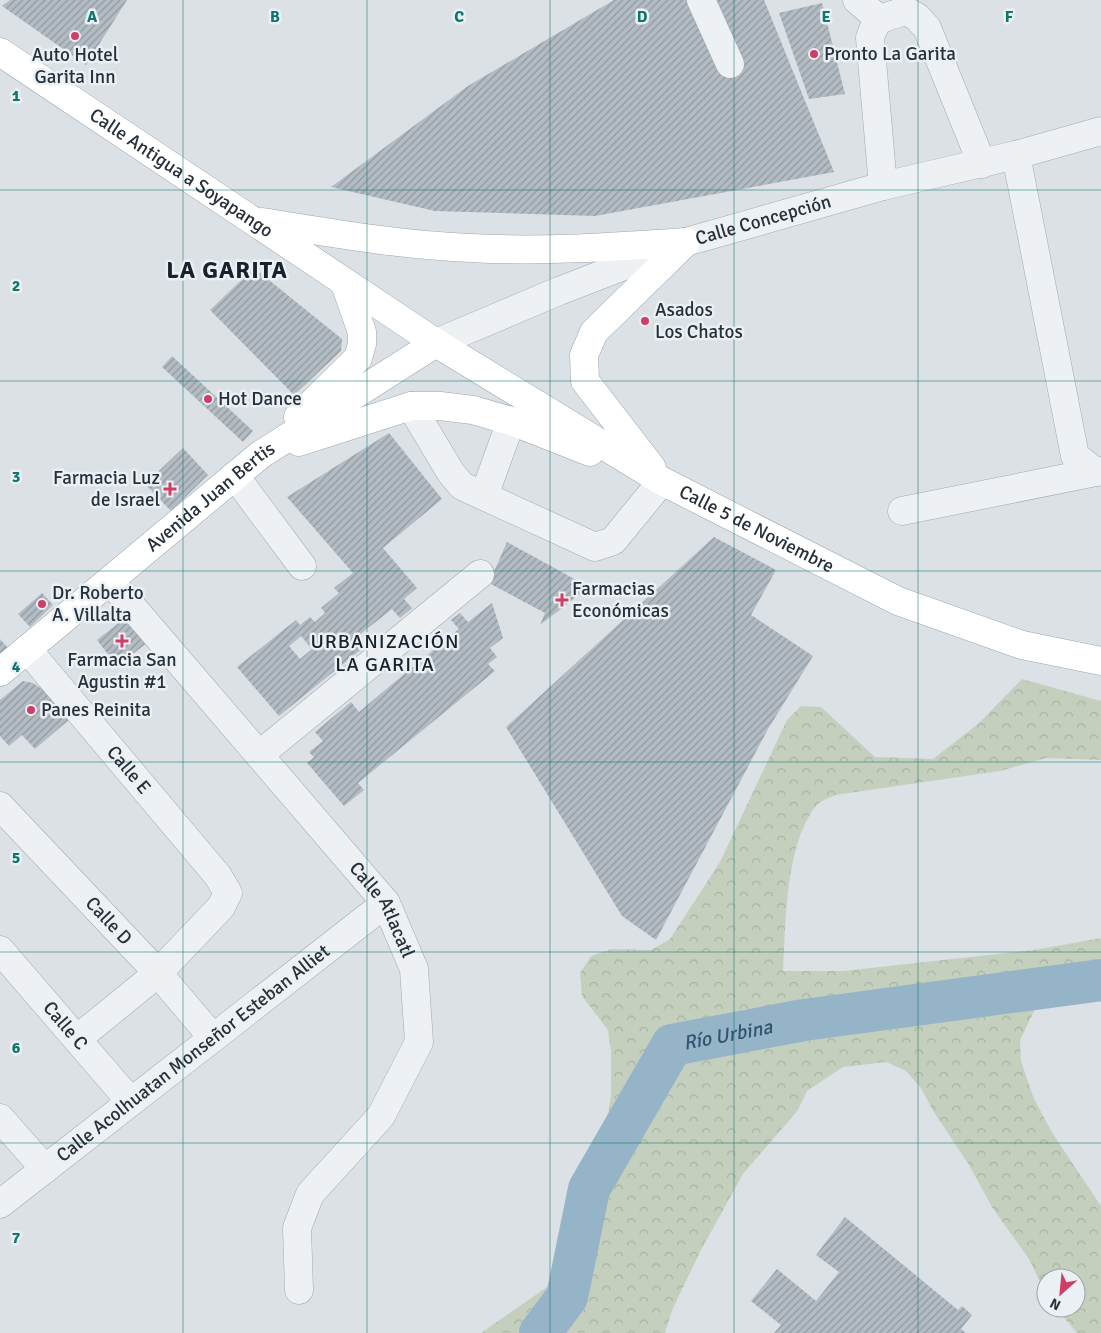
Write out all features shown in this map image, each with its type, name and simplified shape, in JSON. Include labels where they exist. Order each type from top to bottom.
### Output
[{"type":"main road","name":"Calle Antigua a Soyapango","points":[[0,52],[436,343]]},
{"type":"main road","points":[[254,220],[361,238],[469,248],[578,249],[686,242]]},
{"type":"main road","points":[[662,481],[585,381],[584,355],[594,332],[686,242]]},
{"type":"main road","points":[[260,455],[358,358],[362,344],[362,332],[345,284]]},
{"type":"main road","name":"Avenida Juan Bertis","points":[[0,672],[260,455],[436,343]]},
{"type":"main road","name":"Calle 5 de Noviembre","points":[[436,343],[662,481],[898,601],[1022,645],[1101,661]]},
{"type":"main road","points":[[260,455],[410,406],[473,410],[512,421],[662,481]]},
{"type":"street","points":[[701,0],[730,64]]},
{"type":"street","points":[[857,0],[879,19]]},
{"type":"street","points":[[883,186],[870,38],[872,29],[879,19],[906,11],[917,17],[927,28],[982,164]]},
{"type":"street","name":"Calle Concepción","points":[[436,343],[559,291],[686,242],[883,186],[982,164],[1101,132]]},
{"type":"street","points":[[1016,155],[1075,456],[1098,471]]},
{"type":"street","points":[[410,406],[451,474],[462,486],[595,547],[613,541],[662,481]]},
{"type":"street","points":[[484,496],[512,421]]},
{"type":"street","points":[[902,511],[1098,471]]},
{"type":"street","points":[[235,476],[302,566]]},
{"type":"street","points":[[259,755],[480,574]]},
{"type":"street","name":"Calle Atlacatl","points":[[110,581],[386,903],[414,969],[419,1042],[381,1116],[310,1194],[297,1228],[299,1290]]},
{"type":"street","name":"Calle E","points":[[27,649],[218,876],[228,893],[221,907],[158,973]]},
{"type":"street","name":"Calle D","points":[[0,806],[158,973],[213,1038]]},
{"type":"street","name":"Calle Acolhuatan Monseñor Esteban Alliet","points":[[0,1204],[386,903]]},
{"type":"street","name":"Calle C","points":[[0,950],[130,1102]]},
{"type":"street","points":[[77,1039],[158,973]]},
{"type":"street","points":[[0,1118],[45,1168]]},
{"type":"green space","points":[[1022,679],[1101,701],[1101,760],[1046,758],[1000,771],[835,795],[819,803],[805,824],[792,864],[783,971],[843,971],[1034,950],[1101,938],[1101,991],[1059,997],[1038,1003],[1020,1040],[1021,1061],[1034,1099],[1053,1134],[1101,1206],[1101,1333],[1077,1333],[1064,1318],[1086,1318],[1086,1268],[1036,1268],[1036,1273],[1029,1259],[992,1207],[969,1165],[932,1109],[921,1088],[906,1071],[886,1062],[843,1067],[807,1091],[798,1110],[743,1174],[701,1250],[673,1308],[665,1333],[481,1333],[560,1278],[590,1154],[608,1116],[611,1094],[611,1052],[608,1030],[582,996],[580,973],[591,956],[612,949],[651,950],[670,939],[720,862],[787,720],[801,706],[821,707],[875,757],[933,759],[978,724]]},
{"type":"building","name":"Auto Hotel Garita Inn","points":[[10,0],[127,0],[86,65],[2,6]]},
{"type":"building","points":[[614,0],[764,0],[834,172],[595,216],[435,211],[331,187],[468,86]]},
{"type":"building","name":"Pronto La Garita","points":[[822,3],[845,94],[809,99],[779,13]]},
{"type":"building","points":[[254,268],[342,339],[341,351],[294,395],[210,310]]},
{"type":"building","name":"Hot Dance","points":[[172,356],[253,431],[243,442],[162,367]]},
{"type":"building","points":[[389,433],[442,499],[383,548],[417,588],[404,599],[412,608],[400,618],[392,609],[368,628],[356,638],[364,647],[279,716],[237,667],[296,620],[300,625],[310,617],[315,622],[325,613],[321,608],[339,593],[334,588],[353,573],[287,497]],"holes":[[[301,636],[312,649],[300,659],[289,646]]]},
{"type":"building","points":[[183,448],[208,475],[171,511],[145,484]]},
{"type":"building","points":[[714,537],[776,570],[751,615],[813,656],[768,729],[656,940],[622,916],[506,727]]},
{"type":"building","points":[[507,542],[589,587],[540,625],[545,613],[489,583]]},
{"type":"building","points":[[42,593],[53,605],[30,627],[18,614]]},
{"type":"building","points":[[492,603],[503,638],[490,648],[497,657],[488,664],[495,671],[358,783],[364,790],[344,806],[307,763],[314,757],[309,752],[323,741],[315,732],[351,702],[359,712],[459,629],[451,620],[460,613],[468,622]]},
{"type":"building","name":"Farmacia San Agustin #1","points":[[126,617],[147,643],[117,666],[97,640]]},
{"type":"building","points":[[0,639],[8,648],[0,656]]},
{"type":"building","name":"Panes Reinita","points":[[23,681],[33,683],[42,689],[70,719],[35,749],[22,735],[9,746],[0,736],[0,700]]},
{"type":"building","points":[[845,1217],[958,1310],[962,1306],[972,1315],[961,1329],[966,1333],[774,1333],[781,1325],[751,1301],[777,1269],[816,1301],[839,1272],[816,1255]]},
{"type":"waterway","name":"Río Urbina","points":[[540,1333],[567,1297],[589,1189],[672,1045],[804,1020],[1101,980]]},
{"type":"place","name":"Auto Hotel Garita Inn","points":[[75,36]]},
{"type":"place","name":"Pronto La Garita","points":[[814,54]]},
{"type":"place","name":"Asados Los Chatos","points":[[645,321]]},
{"type":"place","name":"Hot Dance","points":[[208,399]]},
{"type":"place","name":"Farmacia Luz de Israel","points":[[170,489]]},
{"type":"place","name":"Farmacias Económicas","points":[[562,600]]},
{"type":"place","name":"Dr. Roberto A. Villalta","points":[[42,604]]},
{"type":"place","name":"Farmacia San Agustin #1","points":[[122,641]]},
{"type":"place","name":"Panes Reinita","points":[[31,710]]},
{"type":"district","name":"LA GARITA","points":[[227,270]]},
{"type":"district","name":"URBANIZACIÓN LA GARITA","points":[[385,652]]}]
